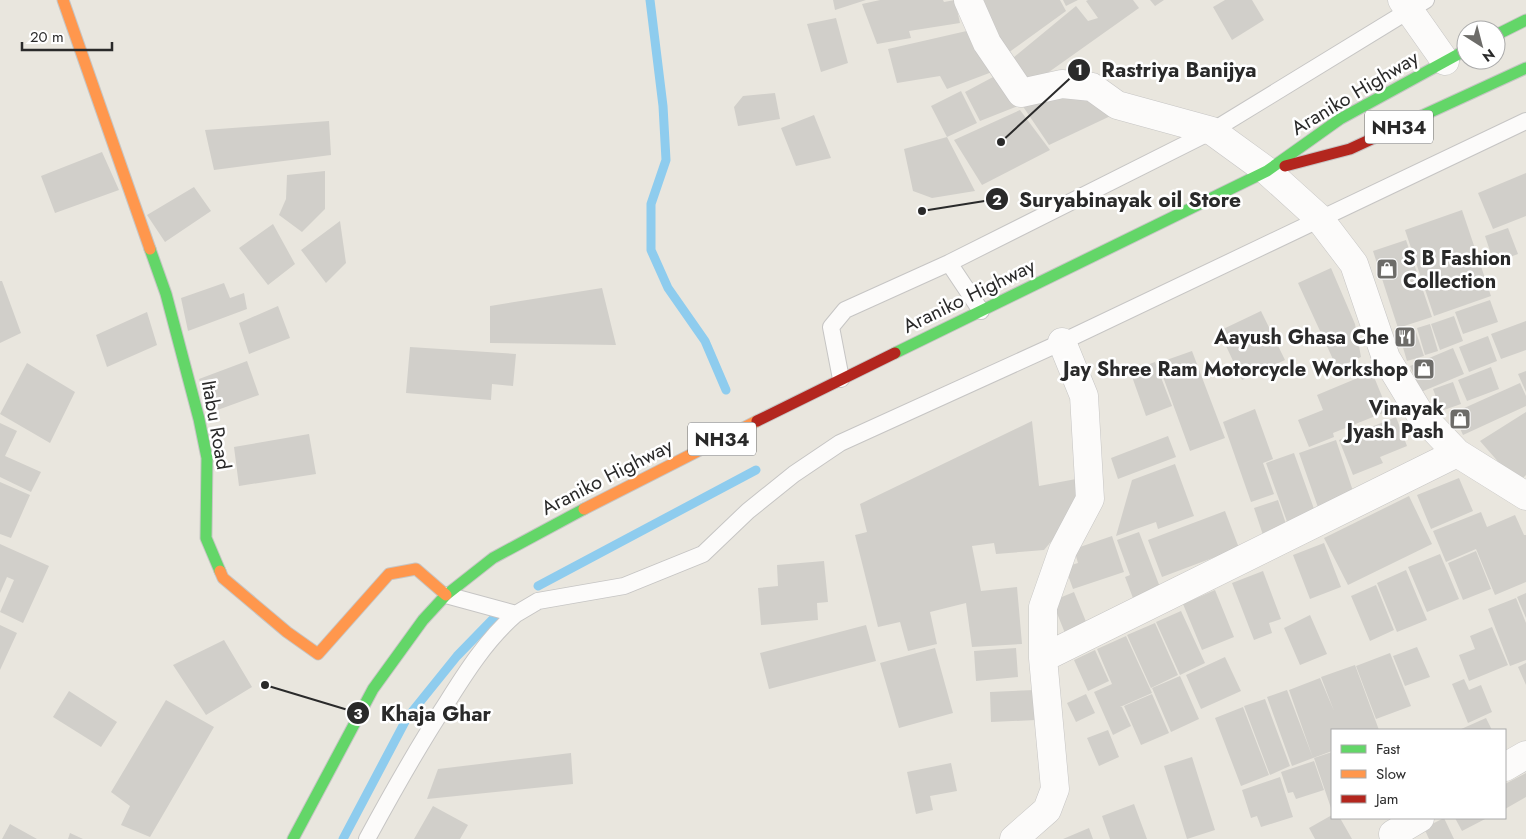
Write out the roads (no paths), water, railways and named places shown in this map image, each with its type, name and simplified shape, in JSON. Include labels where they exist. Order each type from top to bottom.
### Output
[{"type":"main road","name":"Itabu Road","points":[[63,0],[166,294],[199,418],[206,458],[206,538],[223,578],[280,626],[318,654],[389,574],[416,569],[446,595]]},
{"type":"main road","points":[[1506,30],[1526,20]]},
{"type":"main road","name":"Araniko Highway","points":[[292,839],[373,689],[423,620],[446,595],[493,558],[634,483],[841,379],[1267,171],[1340,119],[1455,56]]},
{"type":"main road","name":"Araniko Highway","points":[[1267,171],[1350,149],[1526,68]]},
{"type":"street","points":[[968,0],[987,43],[1021,93],[1062,84],[1092,87],[1118,105],[1212,131],[1267,171],[1319,218],[1354,264],[1386,358],[1420,414],[1456,453],[1526,496]]},
{"type":"street","points":[[1412,3],[1455,56]]},
{"type":"street","points":[[1014,839],[1047,810],[1055,789],[1042,658],[1043,607],[1063,550],[1090,499],[1084,396],[1062,342]]},
{"type":"street","points":[[1042,658],[1456,453]]},
{"type":"street","points":[[1506,766],[1526,755]]},
{"type":"street","points":[[1393,834],[1418,819]]},
{"type":"lane","points":[[841,379],[831,327],[845,310],[949,263],[1212,131],[1412,3]]},
{"type":"lane","points":[[367,839],[411,758],[470,666],[502,626],[516,614],[538,601],[624,586],[703,554],[748,511],[794,474],[840,443],[1062,342],[1526,121]]},
{"type":"lane","points":[[949,263],[981,311]]},
{"type":"lane","points":[[446,595],[516,614]]},
{"type":"waterway","points":[[650,0],[663,106],[666,160],[651,204],[651,250],[668,288],[705,341],[726,390]]},
{"type":"waterway","points":[[538,586],[756,470]]},
{"type":"waterway","points":[[343,839],[407,718],[457,656],[494,618]]},
{"type":"place","name":"Rastriya Banijya","points":[[1001,142]]},
{"type":"place","name":"Suryabinayak oil Store","points":[[922,211]]},
{"type":"place","name":"S B Fashion Collection","points":[[1387,269]]},
{"type":"place","name":"Aayush Ghasa Che","points":[[1405,337]]},
{"type":"place","name":"Jay Shree Ram Motorcycle Workshop","points":[[1424,369]]},
{"type":"place","name":"Vinayak Jyash Pash","points":[[1460,419]]},
{"type":"place","name":"Khaja Ghar","points":[[265,685]]}]
